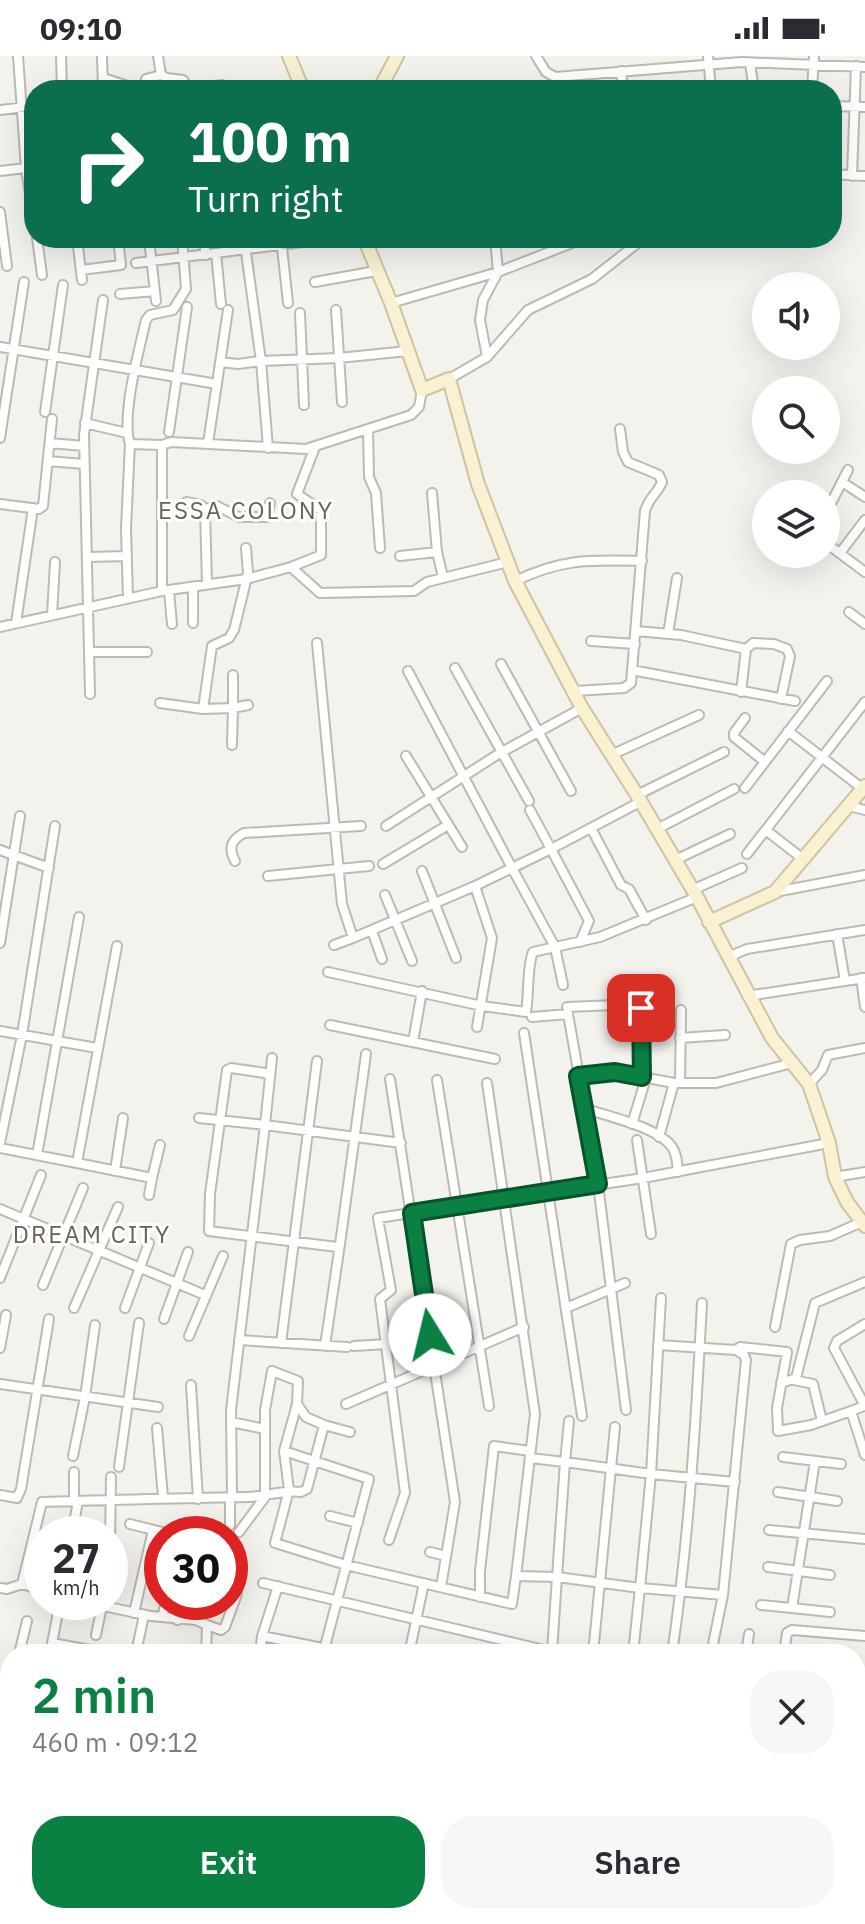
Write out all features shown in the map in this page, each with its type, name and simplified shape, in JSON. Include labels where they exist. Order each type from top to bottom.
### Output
[{"type":"street","points":[[18,56],[24,127]]},
{"type":"street","points":[[61,56],[62,80]]},
{"type":"street","points":[[102,56],[103,78],[108,80]]},
{"type":"street","points":[[158,56],[161,75]]},
{"type":"street","points":[[289,56],[299,80]]},
{"type":"street","points":[[384,80],[397,56]]},
{"type":"street","points":[[536,56],[546,72],[555,77],[708,60],[814,60],[857,64],[852,176]]},
{"type":"street","points":[[708,60],[710,80]]},
{"type":"street","points":[[745,60],[751,80]]},
{"type":"street","points":[[813,80],[814,60]]},
{"type":"street","points":[[621,71],[622,80]]},
{"type":"street","points":[[146,80],[161,75],[183,80]]},
{"type":"street","points":[[842,106],[865,107]]},
{"type":"street","points":[[0,110],[24,107]]},
{"type":"street","points":[[0,171],[24,169]]},
{"type":"street","points":[[842,175],[865,176]]},
{"type":"street","points":[[0,212],[7,266]]},
{"type":"street","points":[[38,248],[42,275]]},
{"type":"street","points":[[78,248],[81,275],[121,265],[119,248]]},
{"type":"street","points":[[120,294],[155,296],[150,248]]},
{"type":"street","points":[[128,599],[126,498],[130,444],[127,433],[135,370],[146,320],[150,315],[173,310],[186,289],[183,248]]},
{"type":"street","points":[[205,248],[206,255]]},
{"type":"street","points":[[136,263],[250,248]]},
{"type":"street","points":[[282,248],[288,303]]},
{"type":"street","points":[[130,444],[162,445],[171,442],[268,448],[315,447],[416,412],[422,390],[368,248]]},
{"type":"street","points":[[487,357],[480,320],[483,300],[498,272],[496,248]]},
{"type":"street","points":[[391,303],[498,272],[549,248]]},
{"type":"street","points":[[422,390],[449,379],[487,357],[528,310],[592,279],[631,248]]},
{"type":"street","points":[[246,249],[261,361],[268,448]]},
{"type":"street","points":[[208,443],[225,307],[216,253]]},
{"type":"street","points":[[315,282],[376,271]]},
{"type":"street","points":[[0,438],[24,282]]},
{"type":"street","points":[[0,504],[39,509],[43,506],[50,443],[53,356],[63,285]]},
{"type":"street","points":[[90,694],[84,446],[103,300]]},
{"type":"street","points":[[169,432],[187,307]]},
{"type":"street","points":[[173,310],[185,325]]},
{"type":"street","points":[[336,310],[342,402]]},
{"type":"street","points":[[300,313],[304,405]]},
{"type":"street","points":[[0,347],[217,384]]},
{"type":"street","points":[[220,362],[238,364],[407,351]]},
{"type":"street","points":[[449,379],[478,484],[515,581],[582,708],[695,893],[747,996],[772,1038],[809,1084],[829,1143],[835,1177],[847,1202],[864,1223],[830,1236],[791,1244],[775,1327]]},
{"type":"street","points":[[85,423],[127,433]]},
{"type":"street","points":[[368,429],[369,477],[376,493],[380,548]]},
{"type":"street","points":[[575,691],[628,686],[632,670],[645,511],[662,482],[659,475],[628,462],[623,452],[620,429]]},
{"type":"street","points":[[50,443],[84,446]]},
{"type":"street","points":[[162,445],[165,591],[172,624]]},
{"type":"street","points":[[0,627],[165,591],[246,579],[321,555],[321,510],[297,494],[315,447]]},
{"type":"street","points":[[48,461],[84,464]]},
{"type":"street","points":[[840,486],[848,470]]},
{"type":"street","points":[[842,482],[865,497]]},
{"type":"street","points":[[432,493],[437,552],[443,577]]},
{"type":"street","points":[[162,516],[187,502],[205,509],[207,584]]},
{"type":"street","points":[[205,509],[217,506],[239,517],[266,517],[269,516],[270,503]]},
{"type":"street","points":[[16,623],[33,508]]},
{"type":"street","points":[[865,520],[840,553],[865,572]]},
{"type":"street","points":[[203,709],[211,649],[232,635],[248,573],[246,548]]},
{"type":"street","points":[[400,556],[437,552]]},
{"type":"street","points":[[87,557],[127,556]]},
{"type":"street","points":[[515,581],[543,568],[569,561],[642,561]]},
{"type":"street","points":[[52,615],[55,562]]},
{"type":"street","points":[[291,567],[320,593],[414,591],[427,582],[443,577],[508,562]]},
{"type":"street","points":[[668,634],[677,578]]},
{"type":"street","points":[[193,587],[193,623]]},
{"type":"street","points":[[849,612],[865,624]]},
{"type":"street","points":[[636,631],[726,643],[746,649],[758,642],[782,646],[790,656],[781,699]]},
{"type":"street","points":[[591,641],[635,644]]},
{"type":"street","points":[[317,643],[342,904],[353,938]]},
{"type":"street","points":[[741,692],[746,649]]},
{"type":"street","points":[[89,652],[147,652]]},
{"type":"street","points":[[501,664],[571,791]]},
{"type":"street","points":[[455,668],[588,919],[580,942]]},
{"type":"street","points":[[632,670],[795,701]]},
{"type":"street","points":[[408,671],[555,947],[563,985]]},
{"type":"street","points":[[232,745],[233,675]]},
{"type":"street","points":[[745,788],[827,681]]},
{"type":"street","points":[[747,854],[865,702]]},
{"type":"street","points":[[160,703],[203,709],[248,705]]},
{"type":"street","points":[[386,826],[500,753],[582,708]]},
{"type":"street","points":[[611,755],[699,715]]},
{"type":"street","points":[[745,718],[734,737],[765,762]]},
{"type":"street","points":[[775,892],[864,788],[788,731]]},
{"type":"street","points":[[334,945],[475,886],[551,849],[724,752]]},
{"type":"street","points":[[406,756],[462,847]]},
{"type":"street","points":[[657,829],[734,789]]},
{"type":"street","points":[[849,806],[865,810]]},
{"type":"street","points":[[0,943],[4,890],[20,816]]},
{"type":"street","points":[[383,864],[448,825]]},
{"type":"street","points":[[55,826],[22,1035],[0,1146],[152,1178]]},
{"type":"street","points":[[235,861],[230,852],[232,844],[236,837],[244,833],[361,826]]},
{"type":"street","points":[[591,828],[621,885],[629,889],[646,920]]},
{"type":"street","points":[[767,831],[803,859]]},
{"type":"street","points":[[675,860],[730,834]]},
{"type":"street","points":[[0,850],[49,868]]},
{"type":"street","points":[[268,876],[369,866]]},
{"type":"street","points":[[328,972],[482,1006],[526,1012],[530,957],[538,950],[600,937],[646,920],[742,868]]},
{"type":"street","points":[[422,871],[456,958]]},
{"type":"street","points":[[709,922],[775,892],[865,875]]},
{"type":"street","points":[[475,886],[492,938],[477,1027]]},
{"type":"street","points":[[385,895],[412,961]]},
{"type":"street","points":[[37,1155],[79,917]]},
{"type":"street","points":[[728,957],[747,949],[865,930]]},
{"type":"street","points":[[372,931],[382,959]]},
{"type":"street","points":[[837,934],[845,981]]},
{"type":"street","points":[[77,1163],[117,946]]},
{"type":"street","points":[[747,996],[863,978],[865,1007]]},
{"type":"street","points":[[413,1042],[422,991]]},
{"type":"street","points":[[565,996],[598,1184],[626,1410]]},
{"type":"street","points":[[532,1017],[640,1004],[644,1077],[632,1124]]},
{"type":"street","points":[[659,1137],[677,1083],[681,1010]]},
{"type":"street","points":[[330,1025],[495,1059]]},
{"type":"street","points":[[0,1031],[97,1048]]},
{"type":"street","points":[[524,1033],[582,1416]]},
{"type":"street","points":[[680,1038],[725,1035]]},
{"type":"street","points":[[809,1084],[822,1070],[828,1055],[865,1048]]},
{"type":"street","points":[[325,1346],[366,1054]]},
{"type":"street","points":[[230,1516],[231,1422],[272,1058]]},
{"type":"street","points":[[281,1343],[317,1061]]},
{"type":"street","points":[[578,1076],[615,1072],[677,1083],[716,1083],[792,1063]]},
{"type":"street","points":[[270,1077],[265,1073],[229,1068],[210,1194],[208,1228],[212,1233],[251,1238],[333,1247],[340,1244]]},
{"type":"street","points":[[390,1079],[455,1502],[441,1587]]},
{"type":"street","points":[[437,1080],[489,1406]]},
{"type":"street","points":[[248,1520],[265,1497],[265,1410],[272,1371],[298,1381],[297,1404],[284,1451],[289,1490],[275,1543],[346,1565],[512,1604],[535,1414],[487,1083]]},
{"type":"street","points":[[583,1108],[632,1124],[659,1137],[674,1149],[678,1172]]},
{"type":"street","points":[[115,1171],[123,1118]]},
{"type":"street","points":[[199,1118],[401,1143]]},
{"type":"street","points":[[637,1140],[651,1234]]},
{"type":"street","points":[[389,1540],[405,1493],[380,1299],[391,1290],[378,1218],[643,1178],[829,1143]]},
{"type":"street","points":[[149,1195],[160,1145]]},
{"type":"street","points":[[835,1177],[865,1172]]},
{"type":"street","points":[[0,1278],[41,1175]]},
{"type":"street","points":[[43,1285],[83,1188]]},
{"type":"street","points":[[74,1308],[118,1207]]},
{"type":"street","points":[[0,1209],[205,1295]]},
{"type":"street","points":[[125,1308],[149,1243]]},
{"type":"street","points":[[164,1319],[188,1252]]},
{"type":"street","points":[[189,1336],[223,1256]]},
{"type":"street","points":[[794,1380],[815,1303],[865,1282]]},
{"type":"street","points":[[566,1308],[625,1283]]},
{"type":"street","points":[[634,1644],[651,1474],[661,1298]]},
{"type":"street","points":[[673,1644],[691,1478],[702,1303]]},
{"type":"street","points":[[0,1348],[6,1315]]},
{"type":"street","points":[[0,1495],[12,1498],[19,1495],[49,1319]]},
{"type":"street","points":[[119,1467],[139,1323]]},
{"type":"street","points":[[736,1350],[740,1347],[787,1352],[777,1408],[778,1431],[822,1421],[864,1406],[834,1348],[837,1341],[865,1324]]},
{"type":"street","points":[[73,1456],[95,1325]]},
{"type":"street","points":[[346,1404],[524,1327]]},
{"type":"street","points":[[239,1340],[350,1347],[386,1344]]},
{"type":"street","points":[[658,1345],[736,1350],[746,1360],[723,1595],[713,1644]]},
{"type":"street","points":[[781,1383],[794,1380],[813,1384],[822,1421]]},
{"type":"street","points":[[0,1384],[158,1407]]},
{"type":"street","points":[[191,1385],[198,1499]]},
{"type":"street","points":[[297,1404],[306,1417],[350,1432]]},
{"type":"street","points":[[851,1411],[865,1455]]},
{"type":"street","points":[[557,1644],[557,1577],[569,1421]]},
{"type":"street","points":[[231,1422],[265,1429]]},
{"type":"street","points":[[0,1589],[22,1584],[42,1502],[265,1497],[289,1490],[301,1492],[307,1489],[324,1425]]},
{"type":"street","points":[[594,1644],[615,1427]]},
{"type":"street","points":[[157,1428],[163,1497]]},
{"type":"street","points":[[480,1597],[480,1571],[494,1446],[565,1462],[735,1482]]},
{"type":"street","points":[[284,1451],[369,1479],[325,1644]]},
{"type":"street","points":[[783,1457],[841,1464]]},
{"type":"street","points":[[792,1608],[815,1461]]},
{"type":"street","points":[[74,1472],[74,1516]]},
{"type":"street","points":[[111,1477],[111,1516]]},
{"type":"street","points":[[778,1492],[837,1501]]},
{"type":"street","points":[[330,1516],[358,1523]]},
{"type":"street","points":[[130,1524],[144,1528]]},
{"type":"street","points":[[769,1530],[863,1540],[865,1551]]},
{"type":"street","points":[[430,1552],[446,1556]]},
{"type":"street","points":[[768,1567],[830,1575]]},
{"type":"street","points":[[134,1613],[144,1569]]},
{"type":"street","points":[[516,1576],[557,1577],[723,1595]]},
{"type":"street","points":[[263,1583],[520,1644]]},
{"type":"street","points":[[411,1644],[424,1583]]},
{"type":"street","points":[[261,1644],[278,1586]]},
{"type":"street","points":[[761,1605],[830,1612]]},
{"type":"street","points":[[128,1611],[144,1615],[139,1644]]},
{"type":"street","points":[[56,1620],[52,1643],[57,1644]]},
{"type":"street","points":[[96,1635],[98,1620]]},
{"type":"street","points":[[196,1620],[221,1630],[228,1620]]},
{"type":"street","points":[[21,1644],[27,1621]]},
{"type":"street","points":[[206,1644],[207,1625]]},
{"type":"street","points":[[785,1644],[787,1633],[792,1630],[865,1636]]},
{"type":"street","points":[[748,1644],[749,1634]]},
{"type":"street","points":[[262,1636],[295,1644]]},
{"type":"district","name":"ESSA COLONY","points":[[246,511]]},
{"type":"district","name":"DREAM CITY","points":[[92,1235]]},
{"type":"route","points":[[430,1335],[412,1213],[598,1184],[578,1076],[615,1072],[642,1077],[641,1008]]}]
